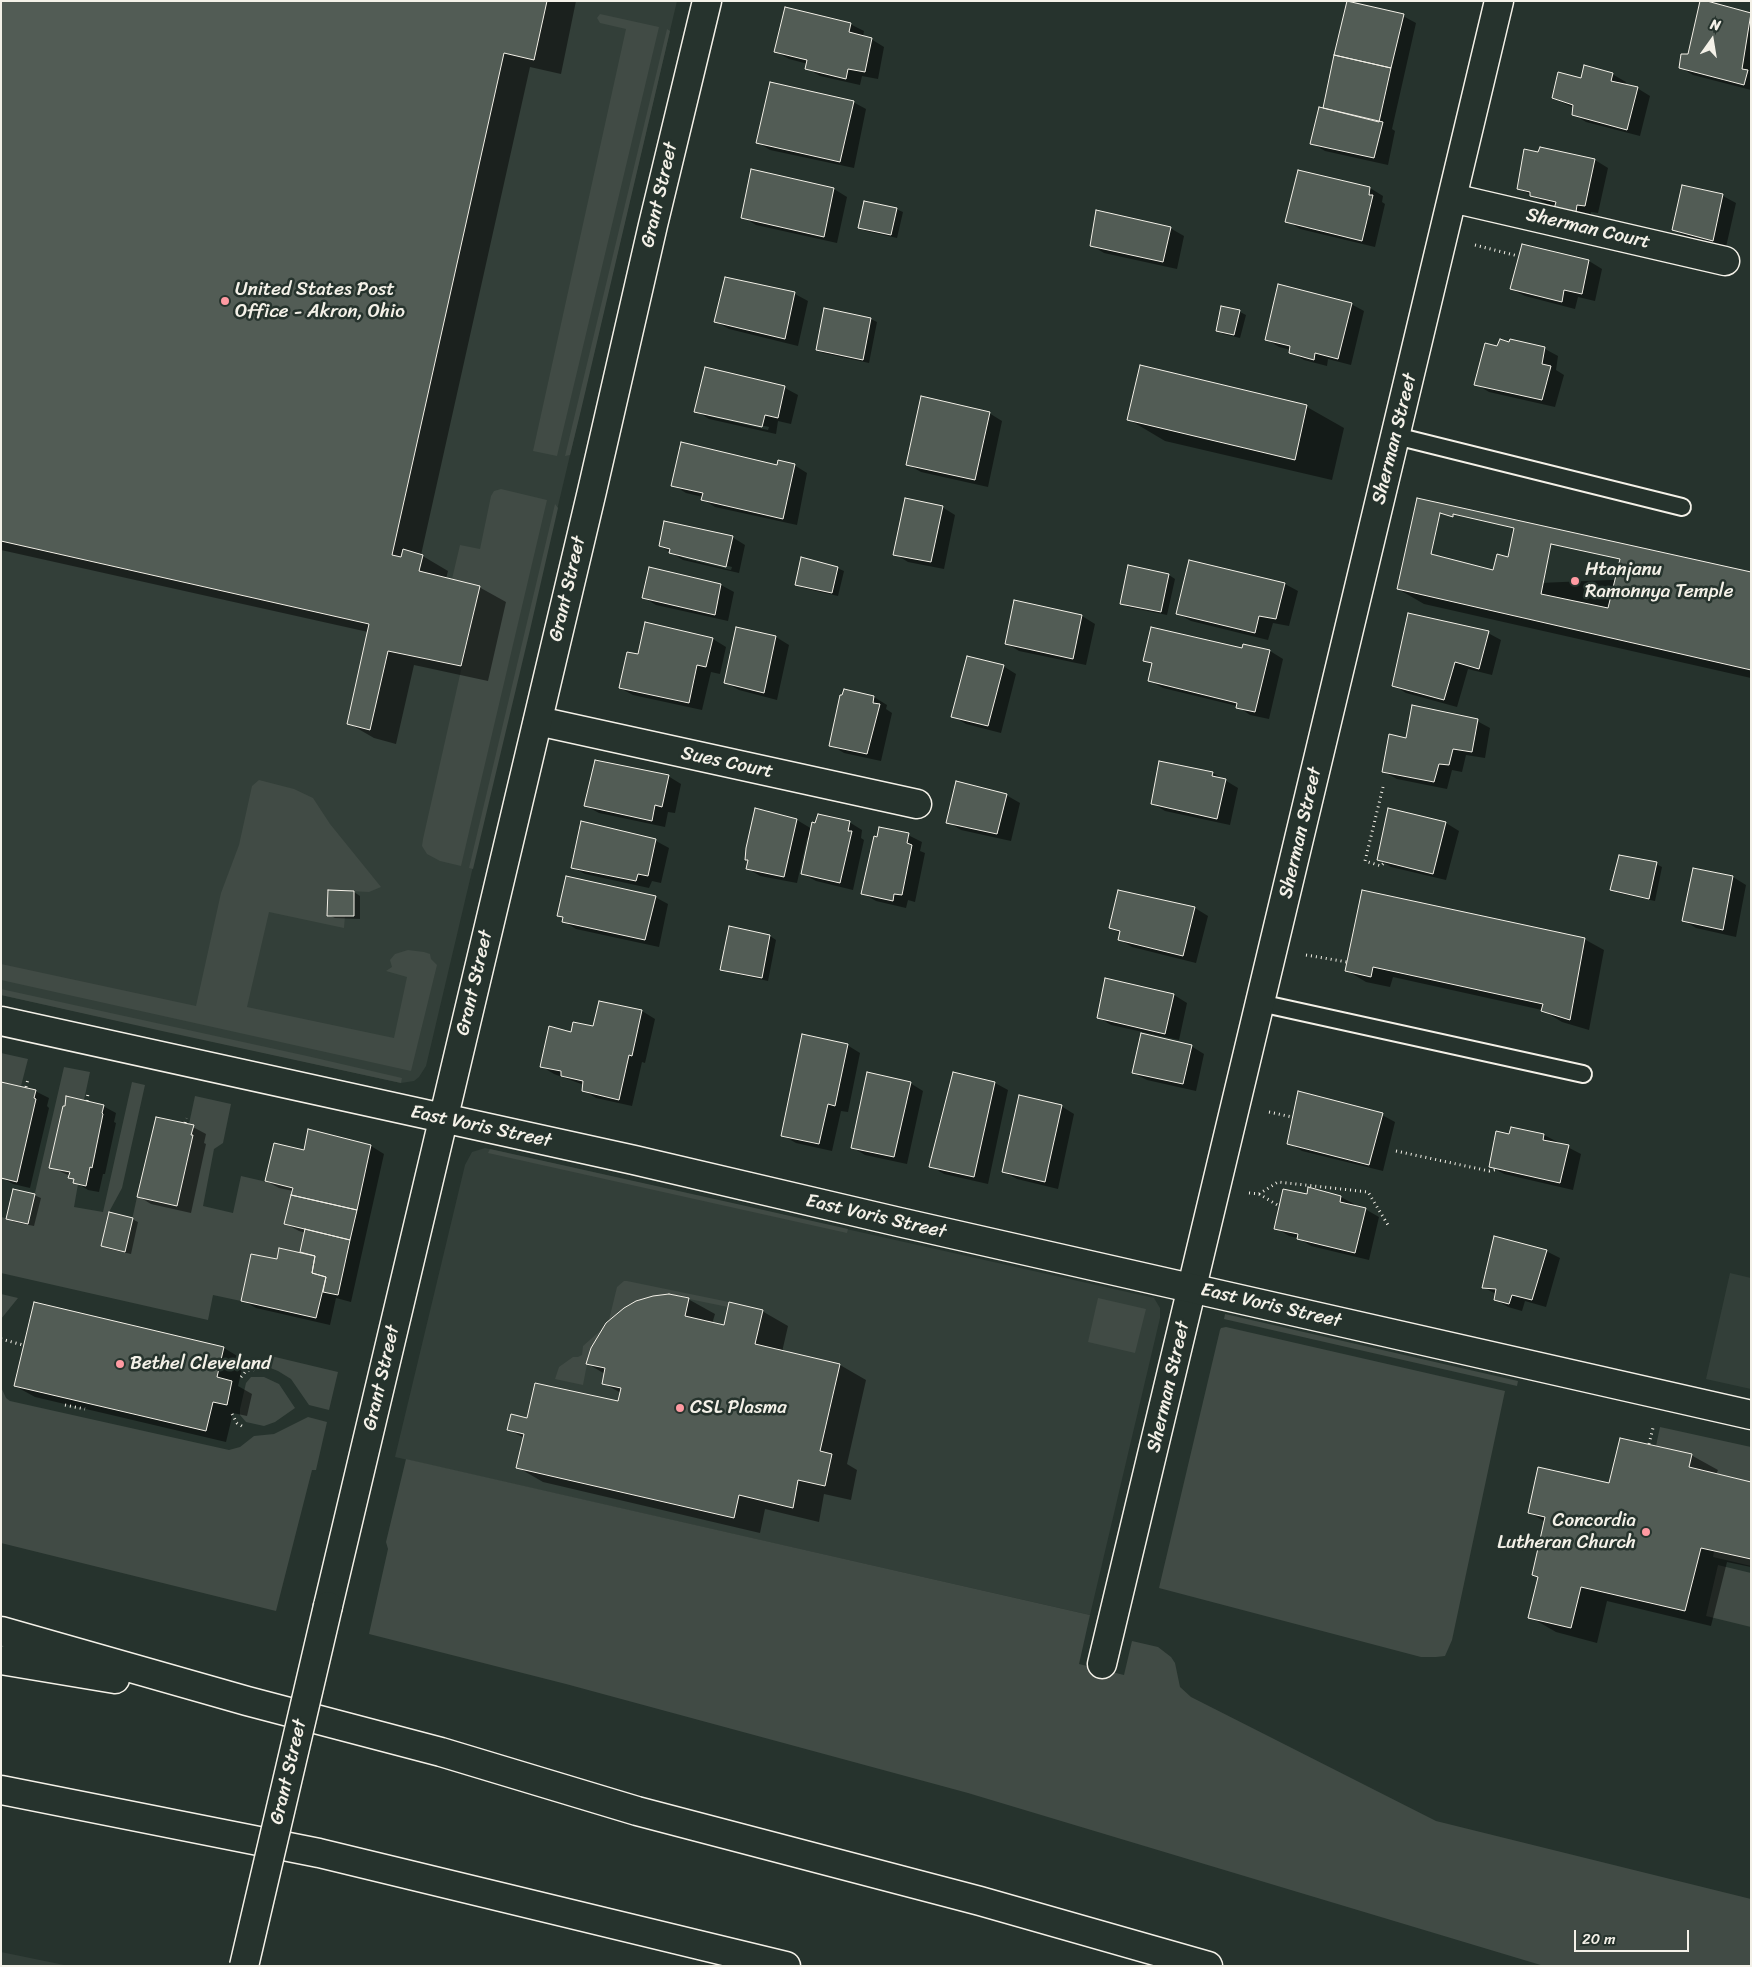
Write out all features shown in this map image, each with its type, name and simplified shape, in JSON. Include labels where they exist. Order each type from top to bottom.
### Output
[{"type":"main road","name":"Grant Street","points":[[244,1966],[707,1]]},
{"type":"main road","name":"Sherman Street","points":[[1102,1664],[1396,436],[1498,1]]},
{"type":"main road","name":"Sherman Court","points":[[1452,198],[1725,261]]},
{"type":"main road","name":"Sues Court","points":[[538,721],[916,804]]},
{"type":"main road","name":"East Voris Street","points":[[1,1021],[634,1160],[1751,1415]]},
{"type":"main road","points":[[1,1631],[247,1701],[441,1752],[638,1811],[980,1901],[1208,1966]]},
{"type":"main road","points":[[1,1660],[247,1701]]},
{"type":"main road","points":[[1,1790],[319,1853],[786,1966]]},
{"type":"lane","points":[[1396,436],[1682,507]]},
{"type":"lane","points":[[1260,1003],[1583,1074]]},
{"type":"path","points":[[1472,245],[1518,256]]},
{"type":"path","points":[[1383,787],[1364,861],[1381,866],[1385,862]]},
{"type":"path","points":[[1305,954],[1347,962]]},
{"type":"path","points":[[26,1087],[28,1079]]},
{"type":"path","points":[[87,1101],[88,1093]]},
{"type":"path","points":[[1268,1112],[1292,1117]]},
{"type":"path","points":[[185,1124],[186,1118]]},
{"type":"path","points":[[1396,1151],[1489,1171],[1498,1169]]},
{"type":"path","points":[[1259,1194],[1278,1182],[1368,1192],[1388,1225]]},
{"type":"path","points":[[1249,1193],[1259,1194],[1279,1206]]},
{"type":"path","points":[[1,1339],[23,1344]]},
{"type":"path","points":[[241,1377],[246,1371],[258,1369]]},
{"type":"path","points":[[65,1405],[85,1409]]},
{"type":"path","points":[[232,1414],[236,1423],[245,1428]]},
{"type":"path","points":[[1649,1444],[1655,1421]]},
{"type":"shaded area","points":[[1,1],[677,1],[426,1066],[414,1081],[401,1083],[1,995]]},
{"type":"shaded area","points":[[600,14],[659,27],[557,456],[533,451],[626,29],[600,23],[597,18]]},
{"type":"shaded area","points":[[667,29],[670,31],[581,410],[570,455],[565,456]]},
{"type":"shaded area","points":[[501,489],[547,500],[461,866],[440,861],[427,854],[422,846],[480,586],[452,579],[460,545],[480,549],[491,496],[494,491]]},
{"type":"shaded area","points":[[555,504],[558,508],[473,869],[469,868]]},
{"type":"shaded area","points":[[259,780],[294,789],[313,798],[330,824],[381,887],[369,892],[328,890],[327,915],[345,916],[344,928],[269,912],[247,1007],[394,1038],[407,977],[386,971],[392,967],[390,960],[395,954],[408,950],[430,954],[431,959],[437,965],[411,1071],[1,980],[1,964],[196,1006],[221,893],[239,845],[252,786]]},
{"type":"shaded area","points":[[1,989],[402,1078],[401,1083],[1,995]]},
{"type":"shaded area","points":[[1,1053],[28,1059],[21,1086],[1,1082]]},
{"type":"shaded area","points":[[64,1067],[90,1072],[84,1100],[66,1096],[49,1167],[70,1172],[68,1178],[74,1179],[78,1184],[74,1207],[103,1212],[132,1082],[145,1085],[122,1188],[109,1212],[101,1246],[125,1252],[137,1197],[177,1206],[193,1136],[191,1135],[194,1126],[189,1124],[195,1096],[231,1104],[223,1143],[214,1149],[203,1206],[233,1213],[241,1176],[293,1188],[285,1224],[305,1229],[300,1252],[279,1248],[277,1259],[251,1254],[241,1301],[213,1295],[208,1320],[1,1273],[1,1217],[28,1223]]},
{"type":"shaded area","points":[[485,1148],[1154,1298],[1160,1308],[1160,1318],[1090,1615],[395,1457],[465,1165],[472,1152]]},
{"type":"shaded area","points":[[490,1149],[848,1229],[847,1233],[488,1153]]},
{"type":"shaded area","points":[[1730,1273],[1751,1278],[1751,1389],[1706,1379]]},
{"type":"shaded area","points":[[624,1281],[729,1302],[728,1307],[677,1295],[653,1296],[636,1301],[609,1320],[617,1287]]},
{"type":"shaded area","points":[[1,1294],[18,1298],[1,1319]]},
{"type":"shaded area","points":[[1098,1298],[1146,1309],[1135,1353],[1088,1342]]},
{"type":"shaded area","points":[[1225,1314],[1518,1381],[1517,1386],[1224,1319]]},
{"type":"shaded area","points":[[1226,1327],[1505,1391],[1452,1640],[1445,1656],[1421,1657],[1159,1588],[1220,1330]]},
{"type":"shaded area","points":[[600,1331],[588,1359],[583,1385],[555,1379],[559,1367],[573,1357],[582,1355],[583,1346]]},
{"type":"shaded area","points":[[271,1356],[338,1372],[329,1410],[309,1405],[291,1379],[268,1367]]},
{"type":"shaded area","points":[[251,1377],[264,1377],[279,1384],[295,1408],[275,1422],[264,1426],[246,1422],[240,1415],[240,1409],[246,1383]]},
{"type":"shaded area","points":[[1,1387],[6,1398],[10,1401],[229,1450],[240,1447],[254,1436],[274,1434],[308,1417],[327,1422],[316,1470],[312,1470],[276,1611],[1,1543]]},
{"type":"shaded area","points":[[1660,1427],[1751,1447],[1751,1482],[1689,1467],[1692,1454],[1656,1446]]},
{"type":"shaded area","points":[[406,1459],[1090,1615],[1079,1664],[1124,1675],[1132,1641],[1158,1647],[1171,1657],[1175,1663],[1180,1687],[1191,1697],[1436,1821],[1751,1899],[1751,1966],[1544,1966],[968,1793],[566,1684],[369,1634],[388,1549],[386,1542]]},
{"type":"shaded area","points":[[1714,1551],[1751,1559],[1751,1566],[1713,1557]]},
{"type":"shaded area","points":[[1718,1565],[1751,1573],[1751,1627],[1706,1616]]},
{"type":"shaded area","points":[[1,1952],[69,1966],[1,1966]]},
{"type":"building","name":"United States Post Office - Akron, Ohio","points":[[1,1],[547,1],[534,60],[504,53],[392,555],[401,557],[403,549],[423,555],[419,571],[480,586],[461,666],[388,651],[370,730],[347,724],[369,624],[1,541]]},
{"type":"building","points":[[1347,1],[1404,14],[1391,68],[1334,55]]},
{"type":"building","points":[[1700,1],[1707,1],[1751,13],[1742,69],[1748,70],[1744,85],[1679,68],[1681,54],[1688,54]]},
{"type":"building","points":[[785,7],[851,23],[849,32],[872,38],[865,72],[848,69],[846,79],[805,69],[807,60],[774,52]]},
{"type":"building","points":[[1334,55],[1391,68],[1379,122],[1323,108]]},
{"type":"building","points":[[1584,65],[1613,73],[1611,81],[1638,87],[1627,130],[1572,115],[1573,105],[1552,98],[1558,72],[1581,78]]},
{"type":"building","points":[[770,82],[854,101],[840,162],[756,143]]},
{"type":"building","points":[[1319,107],[1383,122],[1374,158],[1310,144]]},
{"type":"building","points":[[1540,147],[1595,159],[1585,206],[1577,205],[1576,212],[1554,209],[1556,202],[1530,196],[1530,192],[1517,189],[1524,149],[1538,152]]},
{"type":"building","points":[[751,169],[834,188],[824,237],[741,218]]},
{"type":"building","points":[[1298,170],[1370,187],[1369,195],[1373,195],[1362,241],[1285,222]]},
{"type":"building","points":[[1682,185],[1723,194],[1713,241],[1672,230]]},
{"type":"building","points":[[864,201],[897,208],[891,235],[858,228]]},
{"type":"building","points":[[1096,210],[1171,227],[1163,262],[1090,246]]},
{"type":"building","points":[[1522,244],[1589,260],[1582,294],[1564,290],[1562,302],[1510,289]]},
{"type":"building","points":[[725,277],[795,292],[785,339],[714,322]]},
{"type":"building","points":[[1278,284],[1352,303],[1338,359],[1315,353],[1314,360],[1289,353],[1290,346],[1265,340]]},
{"type":"building","points":[[1221,306],[1240,310],[1234,335],[1216,331]]},
{"type":"building","points":[[824,308],[871,318],[863,360],[816,350]]},
{"type":"building","points":[[1500,339],[1509,342],[1510,339],[1545,347],[1542,364],[1551,366],[1542,400],[1474,385],[1485,343],[1497,346]]},
{"type":"building","points":[[1140,365],[1307,405],[1295,460],[1127,420]]},
{"type":"building","points":[[705,367],[785,386],[778,418],[765,415],[762,427],[694,412]]},
{"type":"building","points":[[921,396],[990,412],[975,480],[906,465]]},
{"type":"building","points":[[681,442],[777,465],[778,460],[795,464],[783,519],[701,500],[703,493],[671,486]]},
{"type":"building","points":[[905,498],[943,506],[931,562],[893,555]]},
{"type":"building","name":"Htanjanu Ramonnya Temple","points":[[1417,498],[1751,572],[1751,670],[1397,589]]},
{"type":"building","points":[[1440,513],[1453,517],[1453,514],[1514,528],[1508,557],[1497,554],[1493,570],[1431,554]]},
{"type":"building","points":[[664,521],[733,536],[726,567],[669,553],[670,549],[659,546]]},
{"type":"building","points":[[1551,544],[1620,559],[1608,608],[1541,594]]},
{"type":"building","points":[[801,557],[838,567],[832,593],[795,585]]},
{"type":"building","points":[[1189,560],[1285,583],[1276,619],[1259,616],[1255,633],[1176,614]]},
{"type":"building","points":[[1128,565],[1169,574],[1161,612],[1120,604]]},
{"type":"building","points":[[649,567],[721,584],[715,615],[642,598]]},
{"type":"building","points":[[1014,600],[1082,615],[1073,659],[1005,644]]},
{"type":"building","points":[[1408,613],[1489,631],[1479,669],[1455,662],[1444,700],[1392,686]]},
{"type":"building","points":[[645,622],[713,638],[706,667],[697,665],[689,703],[619,688],[627,652],[638,654]]},
{"type":"building","points":[[736,627],[776,636],[764,693],[724,683]]},
{"type":"building","points":[[1151,627],[1242,648],[1243,644],[1270,650],[1255,712],[1236,708],[1237,703],[1148,681],[1152,663],[1143,661]]},
{"type":"building","points":[[967,656],[1004,665],[988,726],[951,717]]},
{"type":"building","points":[[844,689],[874,696],[873,703],[880,704],[867,754],[829,746],[840,695],[842,695]]},
{"type":"building","points":[[1412,705],[1478,719],[1472,752],[1453,749],[1449,765],[1439,764],[1434,782],[1382,772],[1389,734],[1406,738]]},
{"type":"building","points":[[595,760],[669,775],[662,807],[655,805],[652,821],[584,806]]},
{"type":"building","points":[[1159,761],[1213,772],[1212,776],[1226,779],[1217,819],[1151,804]]},
{"type":"building","points":[[956,781],[1007,794],[997,834],[946,823]]},
{"type":"building","points":[[755,808],[797,819],[784,877],[746,869],[748,860],[745,860],[746,848]]},
{"type":"building","points":[[1388,808],[1446,822],[1433,874],[1377,860]]},
{"type":"building","points":[[818,814],[850,821],[848,831],[852,831],[840,883],[801,874],[812,822],[815,823]]},
{"type":"building","points":[[581,821],[656,839],[648,876],[638,874],[636,881],[571,868]]},
{"type":"building","points":[[879,827],[909,833],[907,843],[912,845],[902,895],[894,894],[893,901],[861,894],[874,836],[877,837]]},
{"type":"building","points":[[1619,855],[1657,862],[1649,899],[1610,890]]},
{"type":"building","points":[[1693,868],[1733,876],[1723,930],[1682,921]]},
{"type":"building","points":[[566,876],[656,896],[645,940],[562,922],[563,917],[557,916]]},
{"type":"building","points":[[328,890],[354,891],[354,916],[327,916]]},
{"type":"building","points":[[1118,890],[1195,907],[1183,956],[1118,940],[1120,931],[1109,928]]},
{"type":"building","points":[[1362,890],[1585,938],[1570,1020],[1541,1011],[1543,1004],[1373,967],[1371,977],[1345,971]]},
{"type":"building","points":[[729,926],[770,935],[762,978],[720,970]]},
{"type":"building","points":[[1105,978],[1174,994],[1165,1034],[1097,1018]]},
{"type":"building","points":[[599,1001],[642,1010],[632,1056],[629,1055],[619,1100],[582,1091],[583,1081],[561,1076],[561,1071],[540,1067],[549,1026],[571,1032],[573,1022],[593,1026]]},
{"type":"building","points":[[1141,1033],[1192,1045],[1183,1084],[1132,1073]]},
{"type":"building","points":[[802,1034],[848,1044],[835,1106],[828,1104],[819,1144],[781,1136]]},
{"type":"building","points":[[867,1072],[911,1082],[894,1157],[851,1148]]},
{"type":"building","points":[[953,1072],[995,1082],[974,1177],[929,1167]]},
{"type":"building","points":[[1,1082],[36,1090],[34,1098],[36,1099],[17,1182],[1,1178]]},
{"type":"building","points":[[1298,1091],[1383,1113],[1369,1165],[1287,1144]]},
{"type":"building","points":[[1019,1095],[1062,1105],[1045,1182],[1002,1172]]},
{"type":"building","points":[[66,1096],[104,1105],[92,1168],[90,1167],[86,1186],[73,1183],[74,1179],[68,1178],[70,1172],[49,1168]]},
{"type":"building","points":[[156,1117],[194,1125],[177,1206],[137,1197]]},
{"type":"building","points":[[1511,1127],[1544,1134],[1543,1140],[1569,1145],[1560,1183],[1489,1167],[1496,1131],[1509,1134]]},
{"type":"building","points":[[308,1129],[371,1145],[357,1210],[291,1195],[293,1188],[265,1181],[274,1143],[304,1150]]},
{"type":"building","points":[[1308,1187],[1341,1196],[1340,1202],[1366,1208],[1355,1253],[1297,1239],[1298,1234],[1274,1229],[1283,1189],[1307,1194]]},
{"type":"building","points":[[13,1189],[35,1194],[28,1224],[6,1219]]},
{"type":"building","points":[[291,1195],[357,1210],[350,1240],[284,1224]]},
{"type":"building","points":[[109,1212],[133,1218],[125,1252],[101,1246]]},
{"type":"building","points":[[305,1229],[350,1240],[338,1295],[323,1292],[326,1277],[312,1273],[315,1256],[300,1252]]},
{"type":"building","points":[[1494,1236],[1547,1250],[1532,1300],[1512,1295],[1509,1304],[1494,1300],[1496,1289],[1482,1288]]},
{"type":"building","points":[[279,1248],[315,1256],[312,1273],[326,1277],[316,1318],[241,1301],[251,1254],[277,1259]]},
{"type":"building","name":"CSL Plasma","points":[[669,1294],[689,1298],[685,1316],[724,1325],[729,1302],[763,1310],[755,1344],[840,1364],[820,1451],[832,1454],[825,1486],[798,1480],[793,1508],[739,1495],[734,1518],[516,1468],[524,1434],[507,1430],[511,1414],[527,1418],[535,1383],[618,1401],[621,1388],[602,1384],[605,1368],[586,1364],[591,1348],[606,1323],[624,1308],[636,1301]]},
{"type":"building","name":"Bethel Cleveland","points":[[34,1302],[224,1347],[217,1377],[232,1381],[227,1405],[213,1402],[206,1431],[14,1386]]},
{"type":"building","name":"Concordia Lutheran Church","points":[[1620,1438],[1692,1454],[1689,1467],[1751,1482],[1751,1559],[1701,1548],[1685,1611],[1581,1587],[1571,1628],[1528,1618],[1538,1577],[1532,1575],[1545,1517],[1528,1513],[1538,1467],[1609,1483]]},
{"type":"place","name":"United States Post Office - Akron, Ohio","points":[[225,301]]},
{"type":"place","name":"Htanjanu Ramonnya Temple","points":[[1575,581]]},
{"type":"place","name":"Bethel Cleveland","points":[[120,1364]]},
{"type":"place","name":"CSL Plasma","points":[[680,1408]]},
{"type":"place","name":"Concordia Lutheran Church","points":[[1646,1532]]}]
